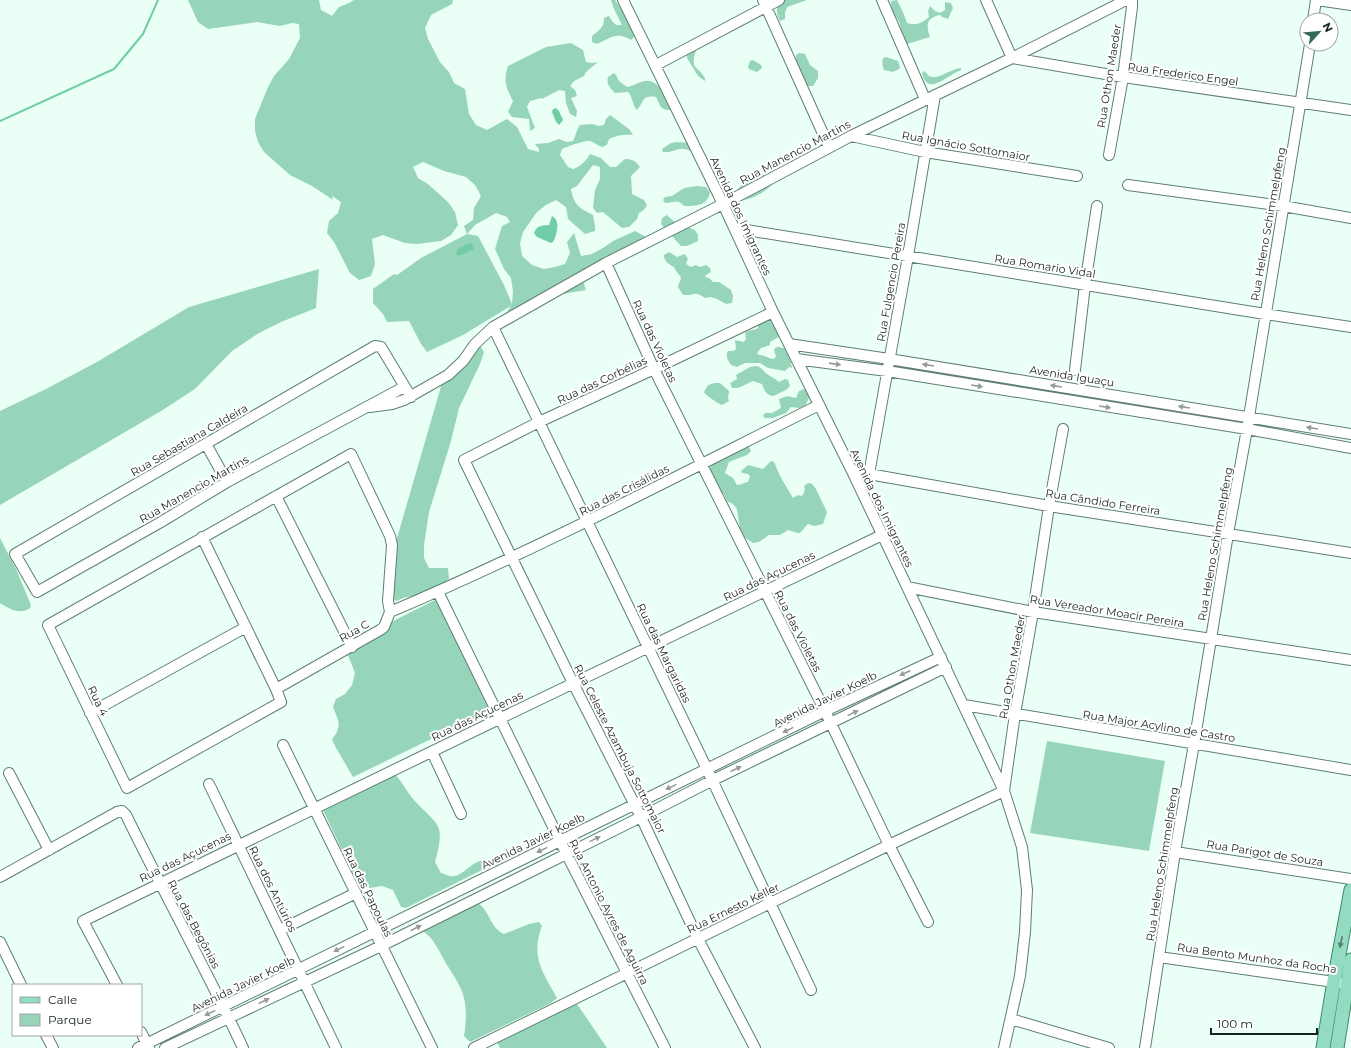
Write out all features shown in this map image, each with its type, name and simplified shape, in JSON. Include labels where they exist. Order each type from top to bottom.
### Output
[{"type":"main road","points":[[1337,1048],[1344,983],[1351,890]]},
{"type":"main road","points":[[1323,1048],[1351,960]]},
{"type":"street","name":"Avenida dos Imigrantes","points":[[623,0],[723,204],[773,312],[852,471],[1004,791],[1022,847],[1027,890],[1025,932],[1020,976],[1004,1048]]},
{"type":"street","points":[[656,65],[764,3],[779,0]]},
{"type":"street","points":[[882,0],[930,97]]},
{"type":"street","points":[[986,0],[1012,58]]},
{"type":"street","name":"Rua Manencio Martins","points":[[364,408],[392,404],[411,397],[448,375],[463,361],[475,344],[493,327],[606,263],[723,204],[829,147],[1012,58],[1126,0]]},
{"type":"street","name":"Rua Othon Maeder","points":[[1109,155],[1123,77],[1132,0]]},
{"type":"street","points":[[1315,12],[1317,0],[1351,5]]},
{"type":"street","points":[[764,3],[829,147]]},
{"type":"street","name":"Rua Heleno Schimmelpfeng","points":[[1145,1048],[1175,852],[1212,639],[1228,534],[1247,429],[1309,52]]},
{"type":"street","name":"Rua Frederico Engel","points":[[1012,58],[1123,77],[1351,110]]},
{"type":"street","name":"Rua Fulgencio Pereira","points":[[869,474],[925,152],[930,97]]},
{"type":"street","name":"Rua Ignácio Sottomaior","points":[[851,136],[925,152],[1077,176]]},
{"type":"street","points":[[1128,185],[1283,206],[1351,218]]},
{"type":"street","points":[[1075,370],[1085,285],[1097,206]]},
{"type":"street","name":"Rua Romario Vidal","points":[[734,228],[1351,327]]},
{"type":"street","name":"Rua das Violetas","points":[[606,263],[654,370],[825,711],[889,845],[928,922]]},
{"type":"street","name":"Rua das Corbélias","points":[[464,460],[539,422],[654,370],[773,312]]},
{"type":"street","name":"Rua das Margaridas","points":[[493,327],[708,769],[811,990]]},
{"type":"street","name":"Avenida Iguaçu","points":[[789,344],[1351,434]]},
{"type":"street","name":"Rua Sebastiana Caldeira","points":[[36,592],[15,554],[375,346],[381,347],[404,386]]},
{"type":"street","points":[[796,359],[887,371],[1247,429],[1351,448]]},
{"type":"street","points":[[404,386],[411,397]]},
{"type":"street","name":"Rua Manencio Martins","points":[[36,592],[161,522],[227,482],[404,386]]},
{"type":"street","name":"Rua das Crisálidas","points":[[438,592],[587,522],[819,405]]},
{"type":"street","name":"Rua Othon Maeder","points":[[1004,791],[1015,714],[1063,429]]},
{"type":"street","points":[[206,444],[227,482]]},
{"type":"street","points":[[276,689],[202,537],[351,454],[390,536],[392,545],[388,601],[390,612],[438,592]]},
{"type":"street","name":"Rua Celeste Azambuja Sottomaior","points":[[464,460],[573,683],[635,804],[698,938],[755,1048]]},
{"type":"street","name":"Rua Cândido Ferreira","points":[[852,471],[1049,506],[1351,552]]},
{"type":"street","points":[[276,496],[352,647]]},
{"type":"street","name":"Rua das Açucenas","points":[[115,984],[83,921],[314,808],[882,535]]},
{"type":"street","name":"Rua 4","points":[[202,537],[48,625],[127,788],[278,704],[281,702],[276,689]]},
{"type":"street","name":"Rua Vereador Moacir Pereira","points":[[907,587],[1033,612],[1351,660]]},
{"type":"street","name":"Rua Antonio Ayres de Aguirra","points":[[438,592],[560,841],[665,1048]]},
{"type":"street","name":"Rua C","points":[[276,689],[380,630],[384,627],[390,612]]},
{"type":"street","points":[[90,713],[246,627]]},
{"type":"street","name":"Avenida Javier Koelb","points":[[144,1047],[299,969],[825,711],[941,657]]},
{"type":"street","points":[[166,1048],[228,1017],[381,946],[713,780],[946,668]]},
{"type":"street","name":"Rua Major Acylino de Castro","points":[[964,705],[1351,770]]},
{"type":"street","name":"Rua das Papoulas","points":[[283,746],[432,1048]]},
{"type":"street","points":[[432,752],[461,814]]},
{"type":"street","points":[[0,877],[48,850],[9,773]]},
{"type":"street","name":"Rua dos Antúrios","points":[[209,784],[336,1048]]},
{"type":"street","name":"Rua Ernesto Keller","points":[[474,1048],[889,845],[1004,791]]},
{"type":"street","name":"Rua das Begônias","points":[[48,850],[117,812],[122,811],[126,815],[224,1007],[243,1048]]},
{"type":"street","name":"Rua Parigot de Souza","points":[[1175,852],[1351,878]]},
{"type":"street","points":[[280,930],[356,893]]},
{"type":"street","points":[[0,942],[21,984]]},
{"type":"street","name":"Rua Bento Munhoz da Rocha","points":[[1159,957],[1344,983]]},
{"type":"street","points":[[1011,1019],[1109,1048]]},
{"type":"street","points":[[46,1036],[52,1048]]},
{"type":"street","points":[[142,1036],[144,1047]]},
{"type":"green space","points":[[188,0],[319,0],[321,10],[332,16],[339,7],[354,0],[453,0],[452,4],[431,15],[425,28],[428,39],[440,62],[449,72],[454,83],[465,89],[469,114],[476,125],[487,130],[507,119],[517,127],[528,149],[539,152],[539,149],[535,144],[548,143],[559,139],[567,142],[573,141],[580,125],[604,125],[606,119],[610,115],[629,129],[633,135],[621,135],[609,139],[607,145],[602,147],[590,141],[571,145],[562,149],[560,155],[568,167],[573,169],[583,163],[590,154],[601,158],[610,167],[616,167],[625,159],[635,162],[640,167],[631,176],[632,194],[644,200],[647,205],[644,210],[639,213],[637,219],[629,227],[622,228],[603,212],[597,213],[593,208],[595,190],[600,179],[600,167],[593,165],[577,186],[571,189],[574,199],[578,205],[593,215],[595,231],[585,234],[568,219],[566,207],[556,200],[537,212],[523,232],[520,243],[522,256],[532,265],[544,269],[565,264],[570,253],[567,242],[574,233],[581,256],[592,254],[613,241],[635,231],[646,237],[641,248],[587,276],[574,274],[582,278],[586,290],[562,294],[505,315],[511,306],[463,335],[427,352],[409,321],[387,322],[383,314],[373,303],[373,289],[394,274],[397,275],[421,258],[467,234],[464,226],[473,220],[474,208],[481,196],[475,185],[466,177],[444,171],[423,162],[413,167],[418,178],[428,184],[448,202],[455,212],[458,225],[451,235],[441,241],[417,244],[405,243],[383,235],[372,239],[375,264],[371,276],[359,280],[350,273],[334,242],[327,233],[329,221],[338,213],[341,202],[332,196],[333,200],[312,186],[290,175],[264,152],[258,142],[255,131],[255,119],[268,87],[274,76],[289,59],[300,38],[299,24],[292,23],[280,26],[257,22],[208,29],[198,22]],"holes":[[[496,213],[507,217],[510,222],[502,226],[495,249],[504,269],[511,278],[513,291],[512,304],[504,285],[478,236],[467,234],[475,225]]]},
{"type":"green space","points":[[611,0],[615,0],[630,24],[635,36],[631,40],[626,37],[614,36],[597,44],[592,42],[592,36],[602,27],[604,18],[609,16],[616,25],[622,25]]},
{"type":"green space","points":[[782,0],[807,0],[787,7],[785,19],[780,21],[777,15],[777,10],[778,5]]},
{"type":"green space","points":[[897,0],[907,23],[910,24],[919,23],[929,17],[928,11],[930,6],[935,11],[940,13],[945,10],[945,2],[951,3],[953,8],[948,19],[940,15],[935,16],[930,20],[928,23],[928,29],[930,37],[907,44],[900,35],[900,24],[891,7],[891,1]]},
{"type":"green space","points":[[571,43],[583,50],[586,62],[598,62],[586,72],[584,76],[574,81],[570,86],[575,90],[577,96],[571,98],[577,111],[576,117],[570,114],[566,103],[565,91],[559,90],[542,99],[530,101],[527,107],[535,128],[530,131],[529,119],[512,117],[508,112],[513,101],[506,84],[508,66],[546,47]]},
{"type":"green space","points":[[694,48],[696,50],[694,57],[695,67],[705,78],[705,81],[698,76],[687,58],[687,52]]},
{"type":"green space","points":[[799,53],[805,54],[810,65],[818,71],[818,78],[813,86],[806,86],[796,64],[796,55]]},
{"type":"green space","points":[[886,57],[898,61],[900,67],[899,69],[893,72],[884,70],[883,58]]},
{"type":"green space","points":[[753,60],[761,65],[762,68],[757,72],[749,69],[748,67],[750,61]]},
{"type":"green space","points":[[961,68],[961,70],[933,84],[929,84],[925,80],[922,73],[924,71],[929,76],[936,77]]},
{"type":"green space","points":[[614,73],[619,81],[627,87],[645,81],[654,83],[662,90],[673,108],[666,110],[660,106],[656,97],[648,97],[644,99],[637,110],[628,92],[615,93],[609,86],[608,77]]},
{"type":"green space","points":[[671,143],[689,143],[692,152],[681,149],[663,152],[662,149]]},
{"type":"green space","points":[[767,174],[772,174],[778,178],[769,188],[747,200],[734,202],[737,191],[741,186],[750,180]]},
{"type":"green space","points":[[697,186],[706,187],[710,192],[709,197],[704,203],[693,206],[684,206],[679,202],[665,203],[663,200],[665,197],[672,196],[684,188]]},
{"type":"green space","points":[[667,215],[677,223],[695,230],[698,235],[698,241],[687,246],[681,246],[661,224],[662,218]]},
{"type":"green space","points":[[669,252],[677,257],[685,254],[688,259],[686,264],[691,267],[696,265],[700,267],[706,265],[710,268],[711,272],[705,277],[709,278],[713,282],[719,282],[731,290],[733,296],[732,303],[726,304],[711,297],[705,298],[696,294],[683,295],[678,287],[681,279],[680,277],[674,267],[665,259],[664,255]]},
{"type":"green space","points":[[319,269],[316,308],[281,322],[259,333],[232,351],[195,389],[161,411],[0,505],[0,411],[97,362],[189,307]]},
{"type":"green space","points":[[766,319],[776,325],[780,336],[770,342],[770,345],[761,348],[757,353],[759,355],[774,359],[776,356],[774,351],[775,348],[784,348],[790,359],[792,368],[789,367],[785,371],[768,368],[760,363],[745,363],[737,367],[731,365],[727,355],[728,351],[734,351],[736,349],[735,340],[744,342],[746,339],[745,333],[758,328],[758,322]]},
{"type":"green space","points":[[481,347],[484,352],[480,364],[459,408],[451,441],[429,512],[424,545],[424,558],[429,568],[448,568],[449,579],[426,592],[396,601],[391,597],[395,545],[442,383],[474,350]]},
{"type":"green space","points":[[756,366],[761,368],[779,382],[785,379],[788,380],[790,386],[786,390],[773,396],[767,393],[762,384],[753,381],[738,388],[732,388],[730,383],[737,379],[736,375],[750,367]]},
{"type":"green space","points":[[720,383],[729,391],[729,401],[722,405],[704,392],[708,385]]},
{"type":"green space","points":[[804,389],[808,391],[810,396],[805,406],[799,408],[791,407],[786,413],[773,418],[765,418],[763,416],[765,413],[772,413],[781,408],[779,399],[787,396],[796,398],[799,391]]},
{"type":"green space","points":[[749,447],[751,451],[747,455],[729,462],[725,473],[733,478],[737,485],[740,485],[748,482],[750,476],[742,473],[741,471],[748,465],[763,469],[771,461],[774,462],[780,476],[793,498],[798,495],[803,495],[805,489],[804,486],[808,483],[812,484],[816,489],[827,512],[823,524],[814,526],[808,524],[800,533],[788,530],[780,535],[769,535],[759,542],[753,543],[743,536],[740,530],[737,509],[733,504],[727,501],[724,494],[721,493],[709,471],[711,466],[715,463]]},
{"type":"green space","points":[[0,538],[16,569],[31,605],[30,608],[26,610],[18,611],[0,603]]},
{"type":"green space","points":[[437,599],[491,707],[489,711],[353,777],[332,739],[338,730],[338,719],[333,707],[336,699],[345,694],[352,685],[355,673],[348,655],[351,650],[397,619]]},
{"type":"green space","points":[[1047,741],[1165,761],[1149,851],[1030,833]]},
{"type":"green space","points":[[395,774],[414,800],[438,826],[440,839],[435,862],[441,873],[451,876],[459,875],[473,864],[483,860],[492,865],[406,908],[401,907],[393,890],[382,886],[370,888],[358,884],[323,810]]},
{"type":"green space","points":[[478,903],[485,910],[496,928],[504,934],[529,924],[539,922],[542,926],[537,947],[538,956],[543,972],[557,998],[551,1003],[470,1042],[464,1036],[466,1012],[461,989],[433,941],[421,930]]},
{"type":"green space","points":[[577,1004],[607,1048],[500,1048],[497,1042],[551,1015]]},
{"type":"shaded area","points":[[556,108],[563,120],[559,125],[556,122],[552,112],[553,109]]},
{"type":"shaded area","points":[[552,216],[557,221],[557,232],[553,242],[551,243],[537,237],[534,233],[538,227],[549,225]]},
{"type":"shaded area","points":[[471,242],[474,249],[458,256],[456,254],[458,249]]},
{"type":"waterway","points":[[0,121],[114,69],[143,34],[158,0]]}]
